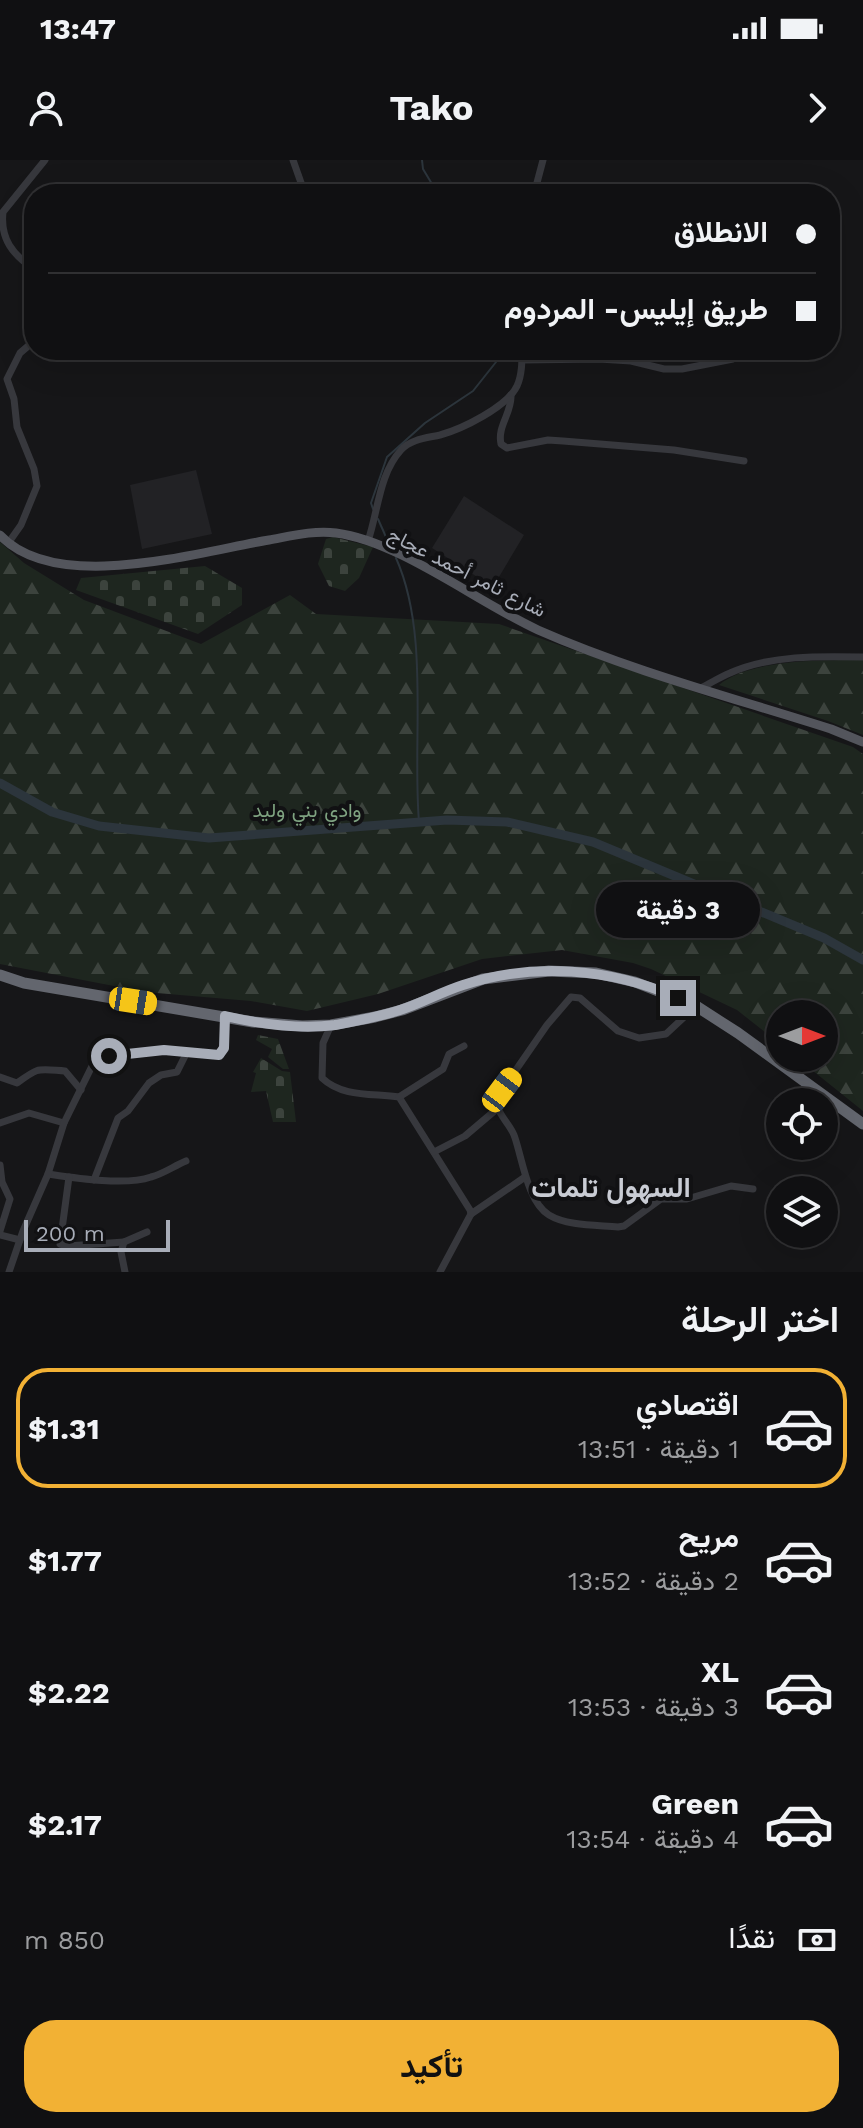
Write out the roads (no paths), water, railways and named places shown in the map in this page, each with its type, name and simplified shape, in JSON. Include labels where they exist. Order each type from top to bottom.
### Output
[{"type":"highway","points":[[0,975],[24,983],[277,1024],[331,1025],[402,1010],[483,979],[549,971],[596,973],[635,982],[696,1006],[863,1124]]},
{"type":"main road","name":"شارع ثامر أحمد عجاج","points":[[0,535],[26,554],[51,563],[98,567],[309,533],[335,533],[368,541],[535,628],[579,647],[863,742]]},
{"type":"street","points":[[26,184],[45,160]]},
{"type":"street","points":[[293,160],[301,184]]},
{"type":"street","points":[[537,184],[543,160]]},
{"type":"street","points":[[24,186],[3,212],[1,221],[5,241],[12,252],[24,261]]},
{"type":"street","points":[[9,542],[21,525],[37,486],[34,469],[17,427],[15,404],[7,379],[24,350]]},
{"type":"street","points":[[522,360],[511,395],[511,408],[499,435],[501,444],[507,448],[548,440],[674,450],[744,461]]},
{"type":"street","points":[[615,360],[664,369],[682,369],[728,360]]},
{"type":"street","points":[[368,541],[377,517],[384,478],[402,449],[415,441],[454,430],[511,395]]},
{"type":"street","points":[[701,688],[733,671],[783,660],[863,657]]},
{"type":"street","points":[[696,1006],[666,1034],[639,1038],[618,1031],[580,998],[571,997],[547,1025],[502,1090],[497,1100],[498,1108],[515,1137],[525,1177],[544,1212],[563,1220],[618,1227],[624,1226],[661,1199],[687,1199],[731,1186],[753,1189]]},
{"type":"street","points":[[9,1272],[48,1174],[64,1123],[90,1068],[100,1058],[164,1050],[221,1053],[224,1048],[225,1016]]},
{"type":"street","points":[[331,1025],[321,1057],[324,1081],[368,1096],[399,1097],[443,1069],[449,1054],[464,1046]]},
{"type":"street","points":[[94,1180],[119,1116],[128,1111],[149,1083],[161,1075],[177,1072],[187,1052]]},
{"type":"street","points":[[0,1077],[17,1083],[29,1072],[65,1071],[81,1090]]},
{"type":"street","points":[[399,1097],[471,1214]]},
{"type":"street","points":[[434,1152],[465,1136],[498,1108]]},
{"type":"street","points":[[0,1123],[29,1113],[64,1123]]},
{"type":"street","points":[[48,1174],[94,1180],[149,1178],[186,1161]]},
{"type":"street","points":[[0,1165],[10,1199],[0,1233],[20,1240]]},
{"type":"street","points":[[69,1177],[60,1244],[124,1242],[147,1232]]},
{"type":"street","points":[[440,1272],[471,1214],[525,1177]]},
{"type":"street","points":[[124,1242],[121,1252],[125,1272]]},
{"type":"waterway","points":[[422,160],[423,169],[432,184]]},
{"type":"waterway","points":[[373,509],[371,503],[387,457],[425,423],[473,391],[498,360]]},
{"type":"waterway","points":[[378,519],[390,546]]},
{"type":"waterway","points":[[396,558],[413,620],[416,653],[419,822]]},
{"type":"waterway","name":"وادي بني وليد","points":[[0,783],[52,812],[99,826],[209,838],[447,820],[507,822],[593,842],[824,938],[863,960]]},
{"type":"district","name":"السهول تلمات","points":[[611,1187]]}]
